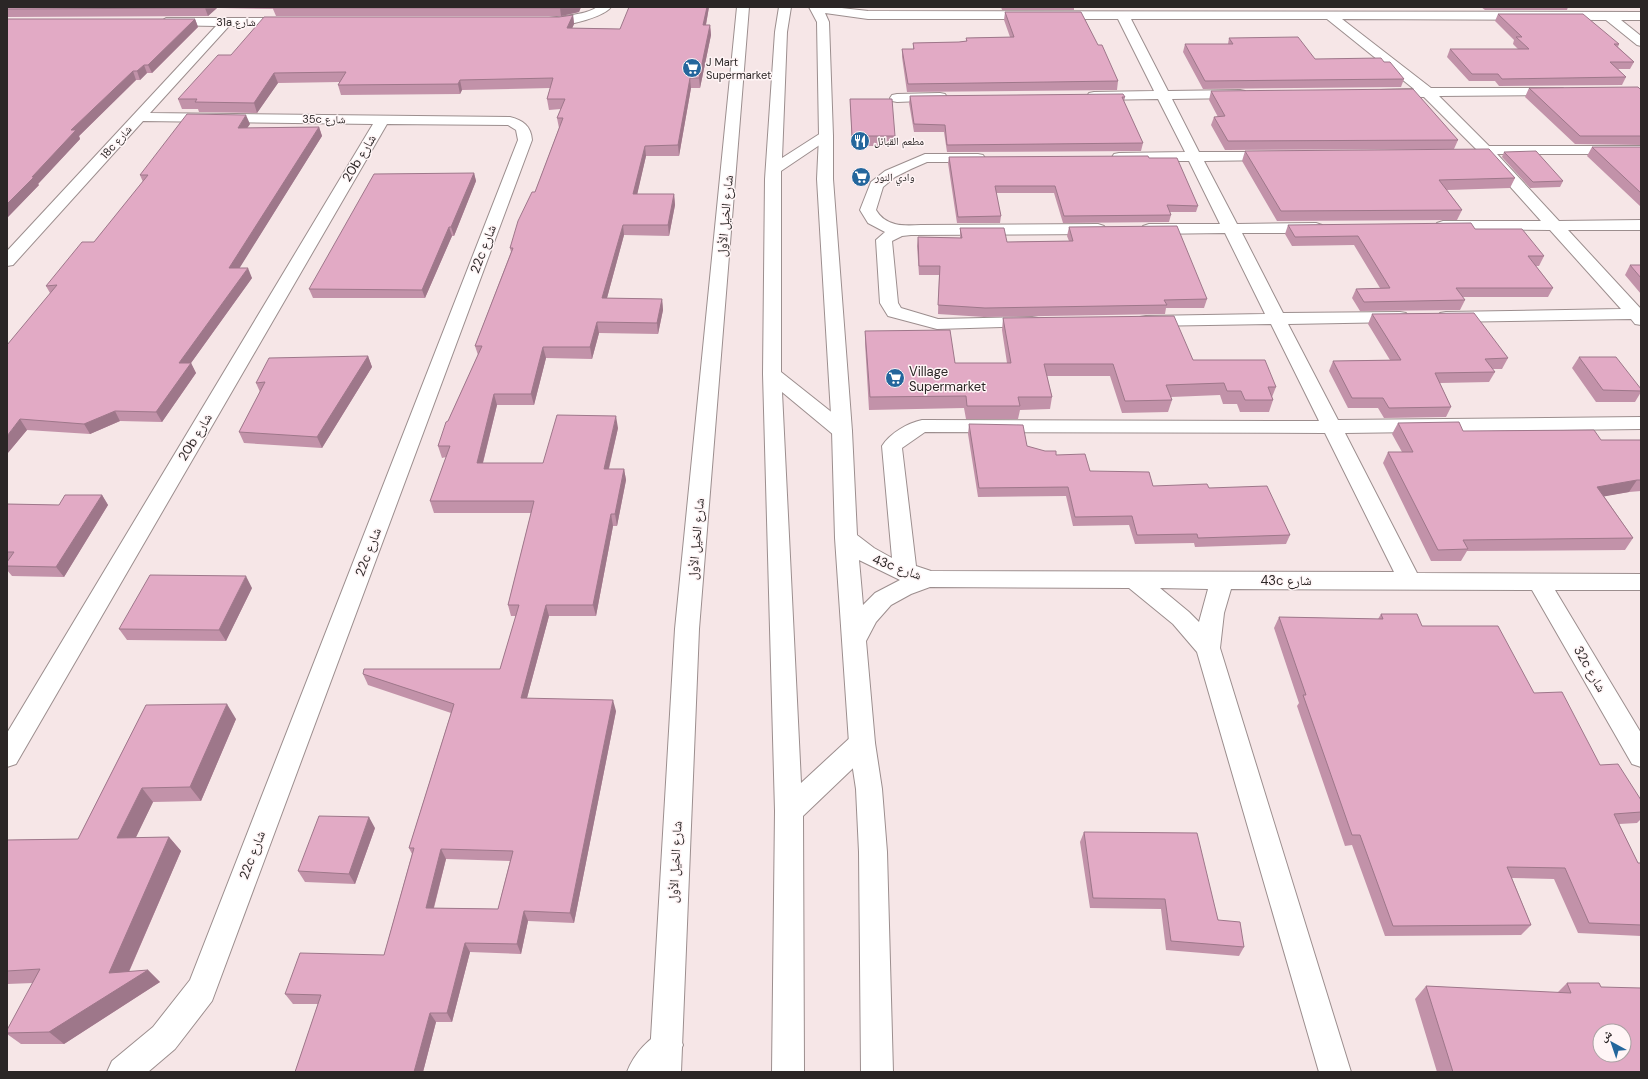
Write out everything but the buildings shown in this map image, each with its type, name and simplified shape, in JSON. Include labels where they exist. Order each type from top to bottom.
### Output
[{"type":"street","points":[[530,21],[561,21],[594,15],[605,7]]},
{"type":"street","name":"شارع الخيل الأول","points":[[666,1058],[687,629],[743,7]]},
{"type":"street","points":[[785,7],[781,32],[774,169],[772,374],[788,811],[788,1072]]},
{"type":"street","points":[[818,14],[839,21],[868,14]]},
{"type":"street","points":[[818,14],[1641,16]]},
{"type":"street","points":[[818,14],[826,136],[825,179],[842,431],[846,538],[862,743],[869,789],[873,852],[877,1072]]},
{"type":"street","points":[[1122,14],[1410,581]]},
{"type":"street","points":[[1330,16],[1426,92],[1481,153],[1554,225],[1639,316]]},
{"type":"street","points":[[1609,16],[1641,42]]},
{"type":"street","name":"31a شارع","points":[[155,22],[303,22]]},
{"type":"street","name":"18c شارع","points":[[7,261],[226,22]]},
{"type":"street","points":[[1371,93],[1570,91]]},
{"type":"street","points":[[1077,96],[1251,94]]},
{"type":"street","points":[[897,98],[952,97]]},
{"type":"street","name":"35c شارع","points":[[139,117],[510,121]]},
{"type":"street","name":"20b شارع","points":[[7,756],[382,119]]},
{"type":"street","name":"22c شارع","points":[[123,1072],[164,1038],[200,990],[525,140],[525,132],[521,125],[510,121]]},
{"type":"street","points":[[774,169],[826,136]]},
{"type":"street","points":[[1481,153],[1641,150]]},
{"type":"street","points":[[1107,157],[1289,156]]},
{"type":"street","points":[[900,232],[874,220],[868,210],[876,185],[890,174],[924,158],[996,158]]},
{"type":"street","points":[[1428,226],[1641,225]]},
{"type":"street","points":[[1136,229],[1333,227]]},
{"type":"street","points":[[1048,322],[937,324],[894,312],[889,303],[884,240],[889,235],[900,232],[1112,229]]},
{"type":"street","points":[[1127,321],[1639,316]]},
{"type":"street","points":[[772,374],[842,431]]},
{"type":"street","points":[[905,572],[892,446],[910,432],[922,426],[1332,427],[1641,423]]},
{"type":"street","name":"43c شارع","points":[[846,538],[862,553],[882,564],[931,579],[1641,582]]},
{"type":"street","name":"43c شارع","points":[[854,641],[864,618],[881,600],[904,586],[931,579]]},
{"type":"street","points":[[1134,580],[1181,618],[1208,648]]},
{"type":"street","points":[[1222,580],[1212,613],[1208,648],[1335,1072]]},
{"type":"street","name":"32c شارع","points":[[1538,581],[1641,756]]},
{"type":"street","points":[[788,811],[862,743]]},
{"type":"street","points":[[643,1072],[666,1058]]},
{"type":"place","name":"J Mart Supermarket","points":[[692,68]]},
{"type":"place","name":"مطعم القبائل","points":[[860,141]]},
{"type":"place","name":"وادي النور","points":[[861,177]]},
{"type":"place","name":"Village Supermarket","points":[[895,378]]}]
